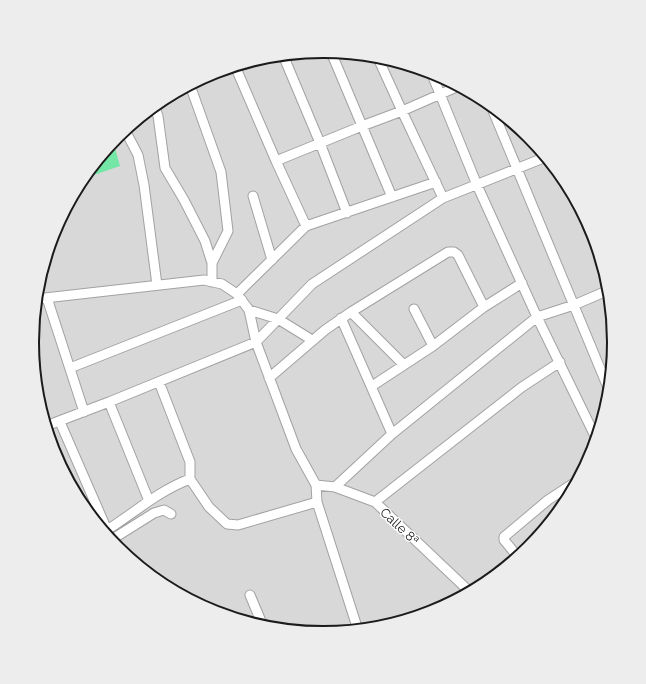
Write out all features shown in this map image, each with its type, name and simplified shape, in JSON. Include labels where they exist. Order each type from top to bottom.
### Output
[{"type":"street","points":[[334,59],[392,197]]},
{"type":"street","points":[[285,60],[320,143],[346,213]]},
{"type":"street","points":[[381,64],[443,198]]},
{"type":"street","points":[[237,71],[306,226]]},
{"type":"street","points":[[435,81],[477,185],[537,317],[593,431]]},
{"type":"street","points":[[276,161],[402,111],[452,89]]},
{"type":"street","points":[[192,90],[221,172],[228,231],[212,263]]},
{"type":"street","points":[[156,112],[164,168],[184,200],[205,241],[212,263],[212,282]]},
{"type":"street","points":[[496,117],[605,380]]},
{"type":"street","points":[[128,136],[138,155],[144,185],[157,285]]},
{"type":"street","points":[[51,424],[160,382],[256,342],[312,284],[443,198],[540,159]]},
{"type":"street","points":[[70,368],[239,297],[272,260],[306,226],[436,182]]},
{"type":"street","points":[[253,196],[272,260]]},
{"type":"street","points":[[269,378],[312,340],[341,318],[448,252],[454,252],[458,255],[484,307]]},
{"type":"street","points":[[42,298],[204,280],[222,284],[239,297],[249,310],[256,342],[296,449],[316,485],[317,502],[356,624]]},
{"type":"street","points":[[372,386],[433,346],[484,307],[522,283]]},
{"type":"street","points":[[335,487],[392,434],[537,317],[574,305],[603,293]]},
{"type":"street","points":[[47,298],[84,412]]},
{"type":"street","points":[[414,309],[433,346]]},
{"type":"street","points":[[249,310],[278,319],[312,340]]},
{"type":"street","points":[[351,312],[404,365]]},
{"type":"street","points":[[341,318],[392,434]]},
{"type":"street","points":[[375,502],[522,387],[560,362]]},
{"type":"street","points":[[160,382],[190,462],[190,479],[209,507],[227,524],[238,525],[317,502]]},
{"type":"street","points":[[110,402],[149,501]]},
{"type":"street","points":[[60,422],[101,518]]},
{"type":"street","points":[[109,529],[170,488],[190,479]]},
{"type":"street","name":"Calle 8ª","points":[[316,485],[335,487],[375,502],[465,588]]},
{"type":"street","points":[[514,552],[504,540],[504,536],[548,500],[567,488]]},
{"type":"street","points":[[116,537],[154,513],[164,510],[171,514]]},
{"type":"street","points":[[250,595],[259,619]]},
{"type":"shaded area","points":[[323,58],[360,60],[378,63],[414,73],[449,87],[465,96],[510,128],[537,155],[548,169],[559,184],[578,216],[592,251],[602,287],[607,342],[605,379],[602,397],[592,433],[578,468],[569,484],[537,529],[510,556],[496,567],[481,578],[449,597],[414,611],[378,621],[360,624],[323,626],[286,624],[249,616],[197,597],[165,578],[150,567],[136,556],[109,529],[77,484],[68,468],[54,433],[44,397],[41,379],[39,342],[41,305],[49,268],[68,216],[87,184],[98,169],[109,155],[136,128],[181,96],[197,87],[232,73],[268,63],[286,60]]},
{"type":"green space","points":[[115,148],[120,166],[94,175]]}]
